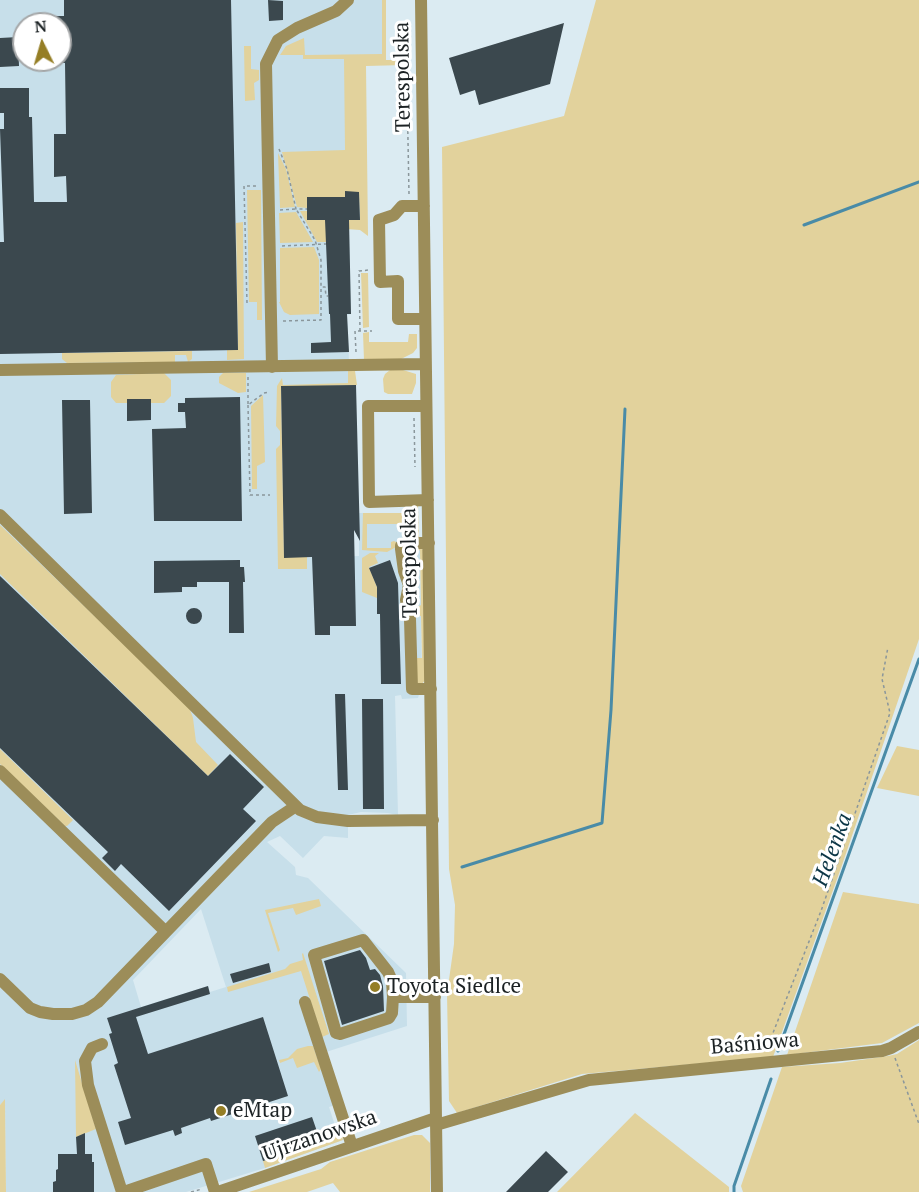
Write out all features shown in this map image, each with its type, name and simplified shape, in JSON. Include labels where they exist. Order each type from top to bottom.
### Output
[{"type":"street","points":[[272,367],[266,64],[278,40],[287,33],[336,11],[348,0]]},
{"type":"street","name":"Terespolska","points":[[421,0],[437,1192]]},
{"type":"street","points":[[424,206],[402,206],[394,215],[379,220],[380,282],[398,281],[398,319],[424,319]]},
{"type":"street","points":[[0,370],[425,364]]},
{"type":"street","points":[[426,406],[368,406],[369,502],[428,500]]},
{"type":"street","points":[[0,516],[296,806],[317,817],[348,821],[433,820]]},
{"type":"street","points":[[429,543],[406,543],[401,549],[404,571],[409,585],[406,600],[410,619],[412,689],[432,688]]},
{"type":"street","points":[[0,771],[165,931]]},
{"type":"street","points":[[0,979],[30,1008],[53,1014],[72,1014],[86,1010],[98,1002],[272,822],[296,806]]},
{"type":"street","points":[[363,940],[388,972],[392,981],[393,997],[392,1013],[389,1018],[340,1034],[336,1033],[314,955],[363,940]]},
{"type":"street","points":[[393,997],[435,997]]},
{"type":"street","points":[[305,1002],[352,1146]]},
{"type":"street","name":"Baśniowa","points":[[436,1121],[589,1080],[848,1056],[891,1048],[919,1032]]},
{"type":"street","points":[[102,1044],[92,1048],[85,1061],[88,1085],[123,1192],[206,1164],[216,1192]]},
{"type":"street","name":"Ujrzanowska","points":[[216,1192],[352,1146],[436,1121]]},
{"type":"path","points":[[409,206],[407,87],[412,65]]},
{"type":"path","points":[[271,321],[321,320],[321,260],[315,240],[296,209],[287,169],[278,146]]},
{"type":"path","points":[[247,303],[244,186],[269,186]]},
{"type":"path","points":[[279,210],[307,209]]},
{"type":"path","points":[[279,246],[326,244]]},
{"type":"path","points":[[360,331],[359,271],[380,270]]},
{"type":"path","points":[[321,287],[326,287],[326,296],[328,296]]},
{"type":"path","points":[[356,365],[355,331],[372,331]]},
{"type":"path","points":[[248,367],[250,495],[270,495]]},
{"type":"path","points":[[248,405],[269,392]]},
{"type":"path","points":[[769,1063],[771,1038],[821,911],[890,713],[882,679],[888,647]]},
{"type":"path","points":[[891,1048],[919,1124]]},
{"type":"shaded area","points":[[0,0],[386,0],[386,58],[346,59],[345,191],[359,192],[360,220],[346,229],[349,229],[351,314],[347,315],[350,385],[279,388],[283,558],[359,556],[359,513],[413,513],[414,507],[420,549],[422,684],[418,698],[402,699],[401,695],[395,696],[398,815],[361,812],[348,815],[348,838],[324,836],[303,858],[280,836],[267,842],[295,867],[296,875],[308,878],[406,973],[407,1026],[326,1052],[342,1103],[329,1107],[340,1141],[265,1168],[186,1192],[6,1192],[5,1100],[0,1105]],"holes":[[[201,909],[226,987],[210,992],[208,986],[141,1007],[133,980]]]},
{"type":"shaded area","points":[[382,0],[386,0],[386,60],[403,60],[410,63],[406,85],[405,65],[366,66],[368,236],[360,230],[346,229],[346,220],[360,219],[359,192],[345,192],[345,200],[335,197],[308,197],[307,208],[297,207],[282,152],[345,150],[344,59],[303,59],[303,55],[280,55],[286,46],[304,38],[305,55],[382,54]]},
{"type":"shaded area","points":[[596,0],[919,0],[919,639],[841,868],[773,1057],[582,1074],[457,1113],[449,1101],[447,994],[454,944],[455,905],[449,869],[442,147],[564,116]]},
{"type":"shaded area","points":[[244,46],[251,46],[251,69],[259,70],[259,80],[254,83],[255,100],[245,101]]},
{"type":"shaded area","points":[[278,153],[286,169],[295,207],[280,208]]},
{"type":"shaded area","points":[[247,190],[261,190],[262,320],[257,320],[257,302],[249,302]]},
{"type":"shaded area","points":[[300,211],[307,211],[308,220],[335,220],[326,242],[317,242]]},
{"type":"shaded area","points":[[296,212],[313,242],[280,243],[279,213]]},
{"type":"shaded area","points":[[243,222],[244,359],[227,360],[227,350],[238,350],[236,223]]},
{"type":"shaded area","points":[[314,247],[319,260],[319,314],[290,315],[284,312],[279,302],[280,248]]},
{"type":"shaded area","points":[[361,273],[368,273],[369,327],[363,328]]},
{"type":"shaded area","points":[[369,332],[369,342],[408,342],[409,334],[417,334],[417,348],[413,353],[401,359],[364,360],[363,333]]},
{"type":"shaded area","points":[[192,351],[192,359],[188,362],[186,355],[175,355],[175,362],[67,363],[62,359],[62,353]]},
{"type":"shaded area","points":[[390,370],[403,370],[416,374],[412,394],[384,392],[383,379]]},
{"type":"shaded area","points":[[348,371],[355,371],[357,385],[281,387],[284,557],[307,557],[307,569],[278,569],[276,449],[280,445],[280,431],[276,426],[277,386],[282,378],[283,385],[348,383]]},
{"type":"shaded area","points":[[164,373],[171,380],[171,396],[164,403],[116,403],[111,397],[111,382],[116,375]]},
{"type":"shaded area","points":[[223,373],[246,373],[246,392],[238,393],[219,383],[219,377]]},
{"type":"shaded area","points":[[263,395],[265,462],[257,466],[257,489],[252,489],[251,406]]},
{"type":"shaded area","points":[[418,506],[419,538],[409,538],[402,524],[367,524],[367,548],[391,548],[391,542],[394,541],[396,547],[387,552],[362,550],[363,513],[413,513],[414,507]]},
{"type":"shaded area","points":[[0,525],[189,707],[196,742],[218,765],[208,776],[0,574]]},
{"type":"shaded area","points":[[420,547],[424,551],[426,679],[422,684],[417,684],[417,658],[422,658],[421,616],[412,615],[412,611],[421,605],[420,550],[412,554],[408,549]]},
{"type":"shaded area","points":[[370,553],[379,553],[375,556],[378,563],[369,567],[377,587],[377,598],[362,592],[362,558]]},
{"type":"shaded area","points":[[897,746],[919,750],[919,796],[877,788]]},
{"type":"shaded area","points":[[0,749],[73,820],[67,826],[0,764]]},
{"type":"shaded area","points":[[843,892],[919,904],[919,1023],[882,1043],[787,1055]]},
{"type":"shaded area","points":[[319,899],[321,906],[296,915],[293,908],[268,913],[280,950],[278,952],[265,910]]},
{"type":"shaded area","points":[[303,953],[329,1034],[322,1037],[301,971],[228,992],[227,987],[285,969],[290,964],[303,960]]},
{"type":"shaded area","points":[[919,1040],[919,1192],[743,1192],[741,1186],[782,1067],[840,1063],[888,1056],[897,1054]]},
{"type":"shaded area","points":[[313,1046],[321,1069],[319,1072],[314,1062],[297,1068],[293,1058],[280,1063],[279,1060],[288,1058],[297,1049]]},
{"type":"shaded area","points":[[75,1060],[96,1129],[76,1137]]},
{"type":"shaded area","points":[[5,1099],[6,1192],[0,1192],[0,1105]]},
{"type":"shaded area","points":[[635,1113],[729,1187],[729,1192],[557,1192]]},
{"type":"shaded area","points":[[341,1130],[343,1140],[265,1168],[263,1161],[320,1143],[318,1133]]},
{"type":"shaded area","points":[[414,1135],[422,1135],[430,1143],[430,1192],[340,1192],[333,1183],[307,1192],[249,1192],[321,1169],[330,1162]]},
{"type":"building","points":[[64,0],[231,0],[238,350],[0,354],[0,242],[4,242],[0,129],[4,129],[4,113],[0,113],[0,88],[29,88],[34,202],[67,202],[66,176],[54,177],[54,134],[66,134],[65,72],[72,72],[72,12],[64,12]]},
{"type":"building","points":[[268,0],[283,1],[283,20],[269,21]]},
{"type":"building","points":[[564,23],[550,84],[479,105],[475,90],[460,95],[449,58]]},
{"type":"building","points":[[12,37],[12,66],[0,67],[0,38]]},
{"type":"building","points":[[345,191],[359,192],[360,220],[349,220],[351,314],[347,314],[349,352],[311,353],[311,343],[331,342],[325,220],[307,220],[307,197],[345,197]]},
{"type":"building","points":[[356,385],[360,541],[354,530],[356,626],[330,626],[330,635],[315,635],[312,557],[284,558],[281,386]]},
{"type":"building","points":[[240,397],[242,521],[154,521],[152,429],[186,428],[185,412],[178,412],[178,403],[185,403],[185,398]]},
{"type":"building","points":[[127,399],[151,399],[151,420],[127,421]]},
{"type":"building","points":[[62,400],[90,400],[92,513],[64,514]]},
{"type":"building","points":[[240,560],[240,567],[244,567],[245,582],[243,582],[244,633],[229,633],[229,582],[197,582],[197,587],[182,587],[182,592],[154,593],[154,561]]},
{"type":"building","points":[[390,560],[398,583],[401,684],[381,684],[380,614],[377,614],[377,587],[369,568]]},
{"type":"building","points":[[0,576],[208,776],[230,754],[264,787],[243,809],[256,821],[169,911],[121,864],[115,871],[102,858],[108,852],[0,748]]},
{"type":"building","points":[[194,608],[202,616],[194,624],[186,616]]},
{"type":"building","points":[[335,694],[345,694],[348,790],[338,790]]},
{"type":"building","points":[[362,699],[383,699],[384,809],[363,809]]},
{"type":"building","points":[[360,950],[370,970],[375,969],[380,975],[384,1011],[342,1025],[324,961]]},
{"type":"building","points":[[269,963],[271,972],[233,983],[230,974]]},
{"type":"building","points":[[208,986],[210,994],[136,1017],[148,1054],[263,1017],[288,1096],[211,1121],[210,1118],[181,1128],[182,1133],[175,1136],[173,1130],[125,1145],[118,1122],[131,1118],[114,1065],[118,1063],[109,1034],[112,1033],[107,1018]]},
{"type":"building","points":[[312,1117],[321,1143],[263,1161],[255,1136]]},
{"type":"building","points":[[85,1133],[85,1154],[92,1154],[92,1162],[94,1162],[94,1192],[53,1192],[53,1182],[56,1181],[56,1170],[58,1169],[58,1154],[77,1154],[76,1137]]},
{"type":"building","points":[[546,1151],[568,1172],[548,1192],[506,1192]]},
{"type":"waterway","points":[[804,225],[919,182]]},
{"type":"waterway","points":[[462,867],[602,823],[611,710],[625,409]]},
{"type":"waterway","name":"Helenka","points":[[778,1051],[919,659]]},
{"type":"waterway","name":"Helenka","points":[[734,1192],[734,1186],[771,1079]]},
{"type":"place","name":"Toyota Siedlce","points":[[375,987]]},
{"type":"place","name":"eMtap","points":[[221,1111]]}]
